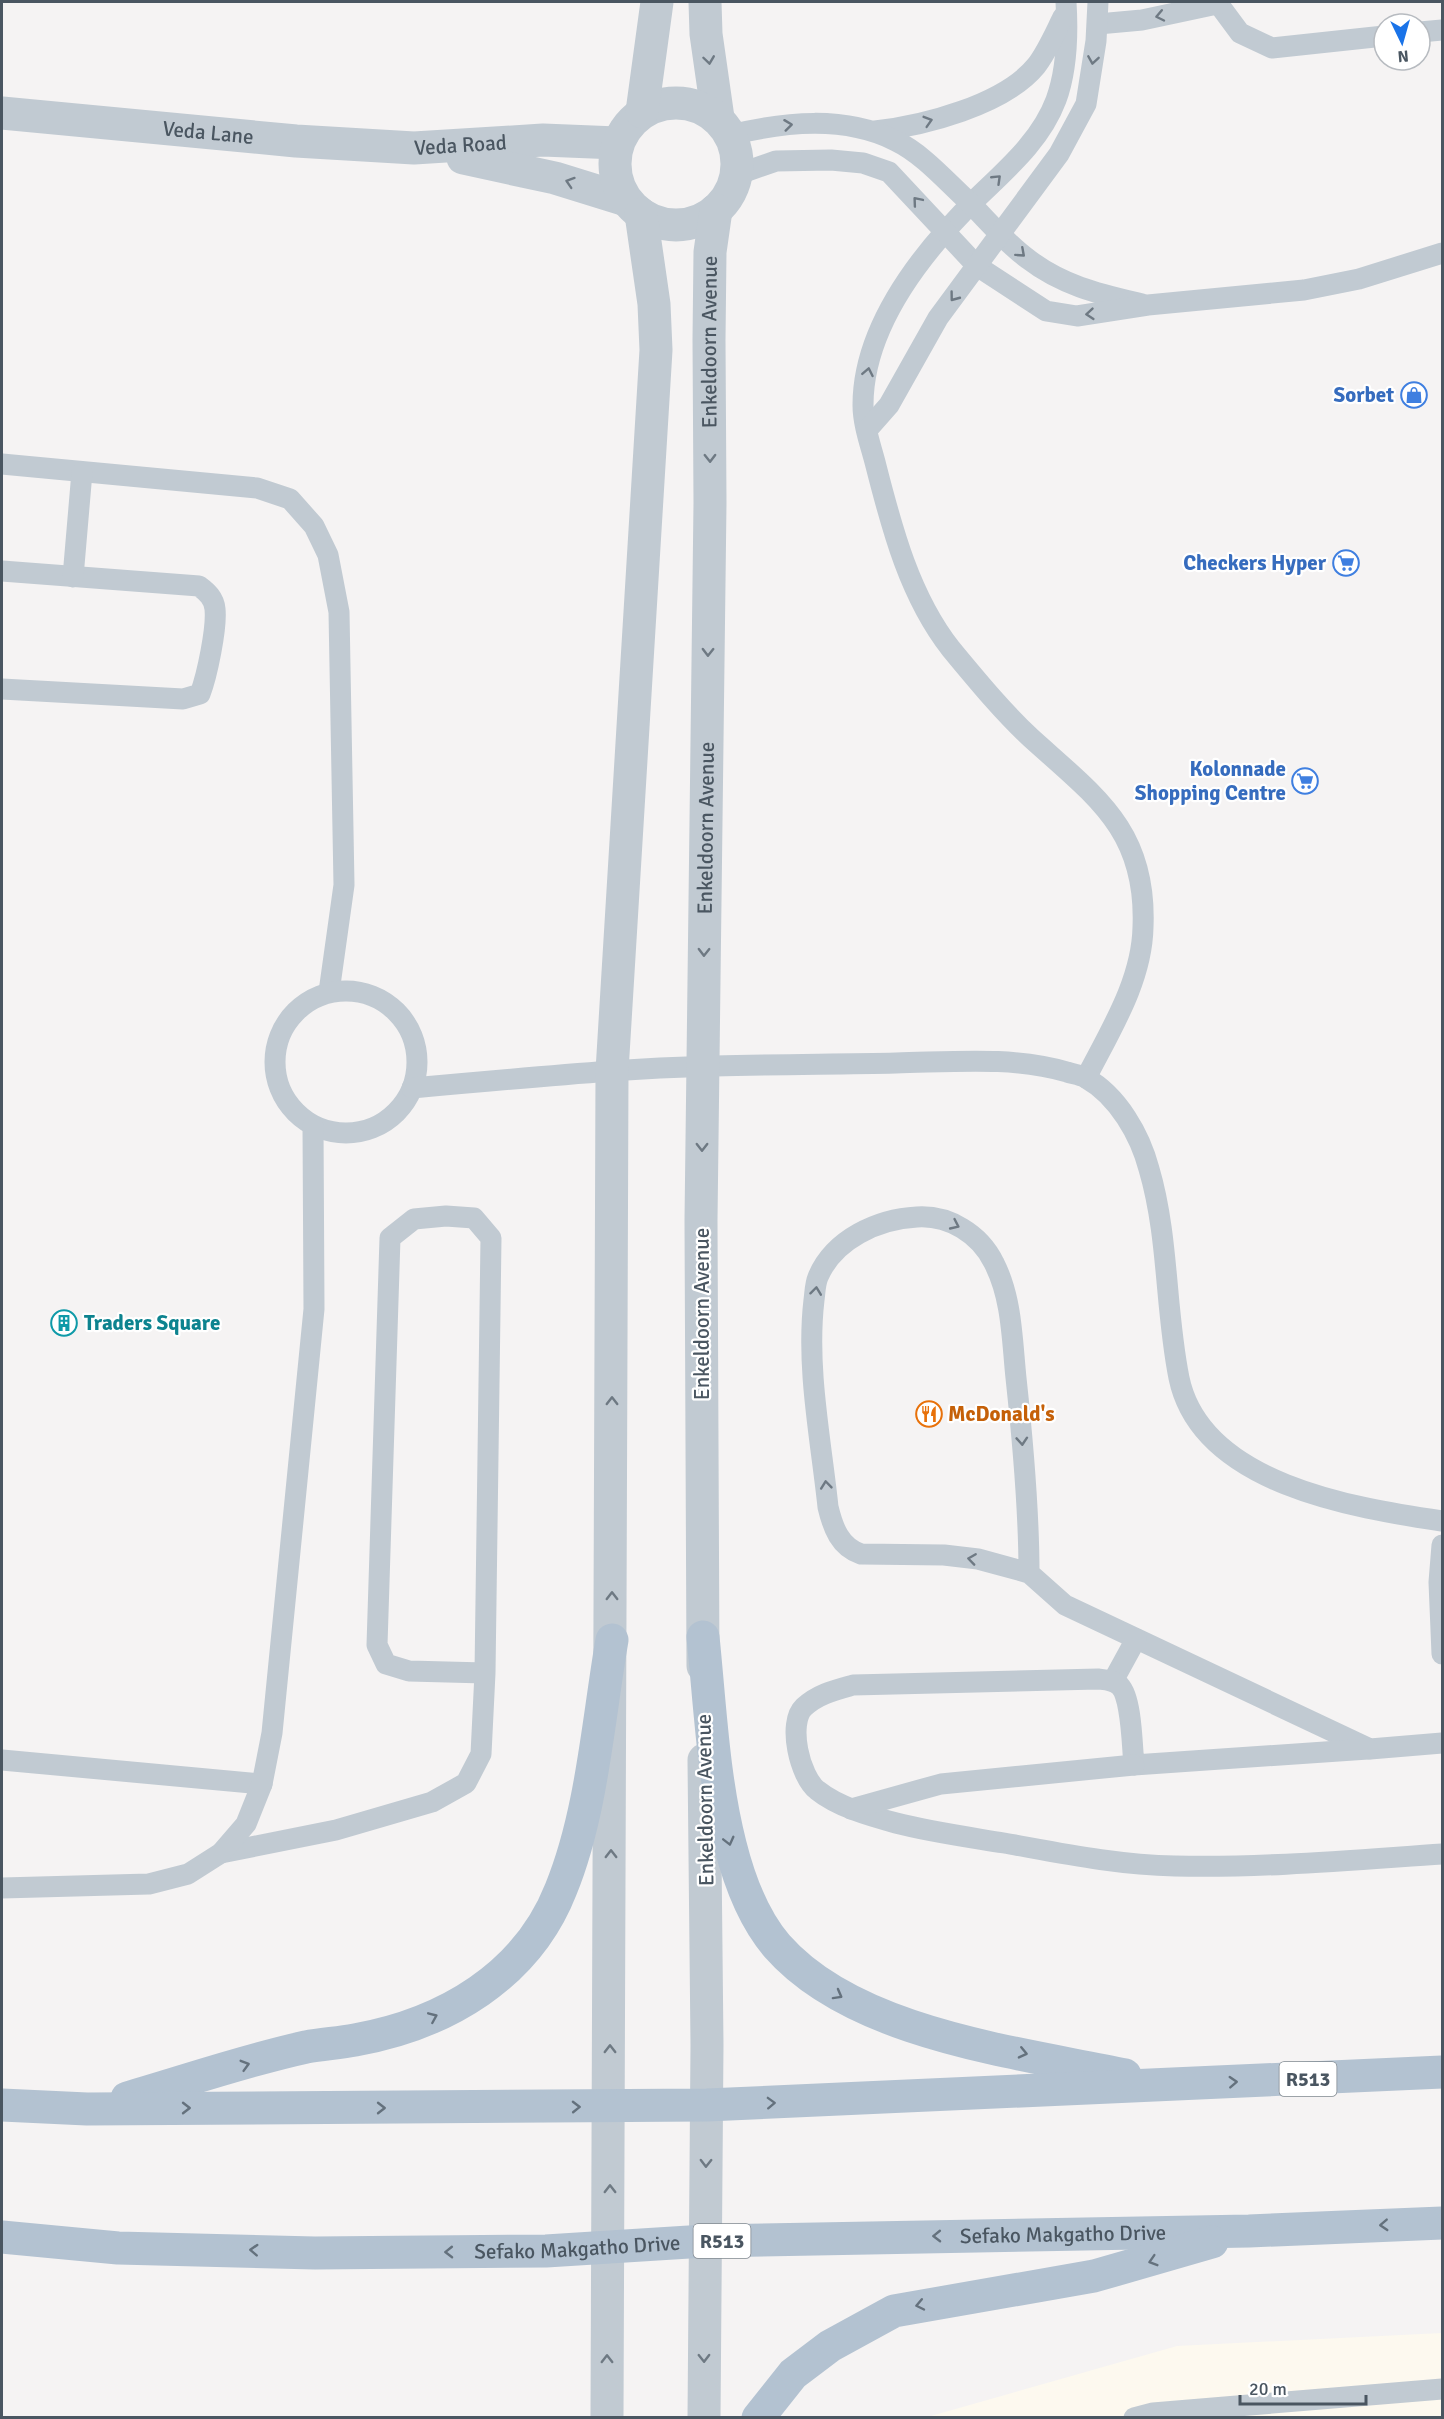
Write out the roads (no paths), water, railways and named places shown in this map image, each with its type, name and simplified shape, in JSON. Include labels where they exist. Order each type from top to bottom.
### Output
[{"type":"main road","points":[[703,1637],[719,1786],[730,1846],[749,1901],[776,1945],[790,1960],[827,1989],[895,2020],[966,2040],[1174,2085]]},
{"type":"main road","points":[[87,2109],[306,2048],[356,2040],[414,2025],[461,2004],[506,1970],[538,1935],[567,1872],[583,1816],[612,1640]]},
{"type":"main road","name":"R513","points":[[2,2105],[87,2109],[707,2105],[1443,2072]]},
{"type":"main road","name":"Sefako Makgatho Drive","points":[[2,2237],[118,2248],[315,2253],[546,2252],[705,2241],[1249,2231],[1443,2223]]},
{"type":"main road","points":[[758,2418],[777,2391],[803,2366],[830,2346],[894,2312],[1105,2273],[1249,2231]]},
{"type":"street","points":[[642,112],[657,2]]},
{"type":"street","points":[[633,207],[659,222],[679,225],[698,220],[716,210],[729,195],[736,175],[737,154],[724,127],[706,34],[705,2]]},
{"type":"street","points":[[607,2418],[610,2247],[612,1071],[656,350],[654,304],[633,207],[615,173],[617,143],[627,126],[642,112],[660,105],[681,102],[701,107],[724,127]]},
{"type":"street","name":"Veda Lane","points":[[2,113],[296,141],[414,148]]},
{"type":"street","name":"Veda Road","points":[[414,148],[543,140],[617,143]]},
{"type":"street","name":"Veda Road","points":[[414,148],[555,178],[633,207]]},
{"type":"street","name":"Enkeldoorn Avenue","points":[[704,2418],[707,2105],[703,1637],[703,1066],[710,503],[710,252],[716,210]]},
{"type":"lane","points":[[867,430],[889,405],[938,318],[1059,154],[1086,104],[1098,24],[1098,2]]},
{"type":"lane","points":[[1098,24],[1142,20],[1217,3],[1240,33],[1272,48],[1372,37]]},
{"type":"lane","points":[[871,131],[923,123],[974,106],[1009,88],[1035,67],[1066,7]]},
{"type":"lane","points":[[1066,7],[1064,67],[1055,102],[1028,149],[971,204],[916,264],[882,326],[868,368],[863,405],[867,430],[889,516],[913,586],[948,646],[1028,736],[1087,786],[1125,834],[1141,884],[1143,928],[1137,965],[1127,995],[1086,1078]]},
{"type":"lane","points":[[724,127],[757,128],[803,123],[837,123],[871,131],[897,141],[936,172],[1028,260],[1085,291],[1148,305]]},
{"type":"lane","points":[[736,175],[777,161],[863,162],[889,172],[977,266],[1046,311],[1077,316],[1148,305],[1304,290],[1359,279],[1443,253]]},
{"type":"lane","points":[[2,464],[257,488],[290,499],[314,526],[327,555],[339,612],[344,885],[329,992]]},
{"type":"lane","points":[[73,577],[82,472]]},
{"type":"lane","points":[[2,571],[199,586],[210,595],[215,608],[206,678],[200,694],[183,699],[2,689]]},
{"type":"lane","points":[[352,990],[373,996],[392,1007],[407,1024],[416,1044],[417,1067],[412,1088],[401,1107],[384,1122],[361,1131],[337,1133],[313,1126],[294,1110],[280,1090],[274,1066],[277,1041],[289,1019],[306,1002],[329,992],[352,990]]},
{"type":"lane","points":[[412,1088],[612,1071],[703,1066],[1017,1062],[1086,1078],[1120,1109],[1143,1145],[1157,1194],[1180,1383],[1194,1419],[1220,1447],[1268,1477],[1322,1497],[1379,1512],[1443,1521]]},
{"type":"lane","points":[[2,1888],[149,1884],[188,1874],[221,1853],[246,1824],[262,1784],[272,1733],[314,1309],[313,1126]]},
{"type":"lane","points":[[221,1853],[336,1830],[432,1802],[466,1783],[481,1754],[485,1674],[491,1238],[474,1218],[446,1216],[414,1219],[390,1238],[376,1645],[386,1664],[409,1671],[485,1674]]},
{"type":"lane","points":[[1029,1573],[1022,1436],[1012,1332],[1005,1290],[993,1261],[977,1239],[957,1224],[928,1216],[898,1218],[860,1232],[842,1245],[817,1278],[811,1344],[832,1525],[849,1550],[861,1554],[967,1557],[1029,1573],[1065,1605],[1370,1749]]},
{"type":"lane","points":[[1443,1545],[1439,1582],[1443,1654]]},
{"type":"lane","points":[[1113,1681],[1136,1639]]},
{"type":"lane","points":[[1134,1765],[1127,1701],[1122,1687],[1113,1681],[1098,1679],[853,1685],[820,1695],[801,1709],[795,1731],[801,1767],[815,1790],[851,1809],[897,1823],[995,1842],[1075,1856],[1172,1866],[1280,1866],[1443,1854]]},
{"type":"lane","points":[[851,1809],[941,1784],[1134,1765],[1443,1743]]},
{"type":"lane","points":[[2,1760],[262,1784]]},
{"type":"lane","points":[[1138,2417],[1153,2413],[1443,2389]]},
{"type":"place","name":"Sorbet","points":[[1414,395]]},
{"type":"place","name":"Checkers Hyper","points":[[1346,563]]},
{"type":"place","name":"Kolonnade Shopping Centre","points":[[1305,781]]},
{"type":"place","name":"Traders Square","points":[[64,1323]]},
{"type":"place","name":"McDonald's","points":[[929,1414]]}]
